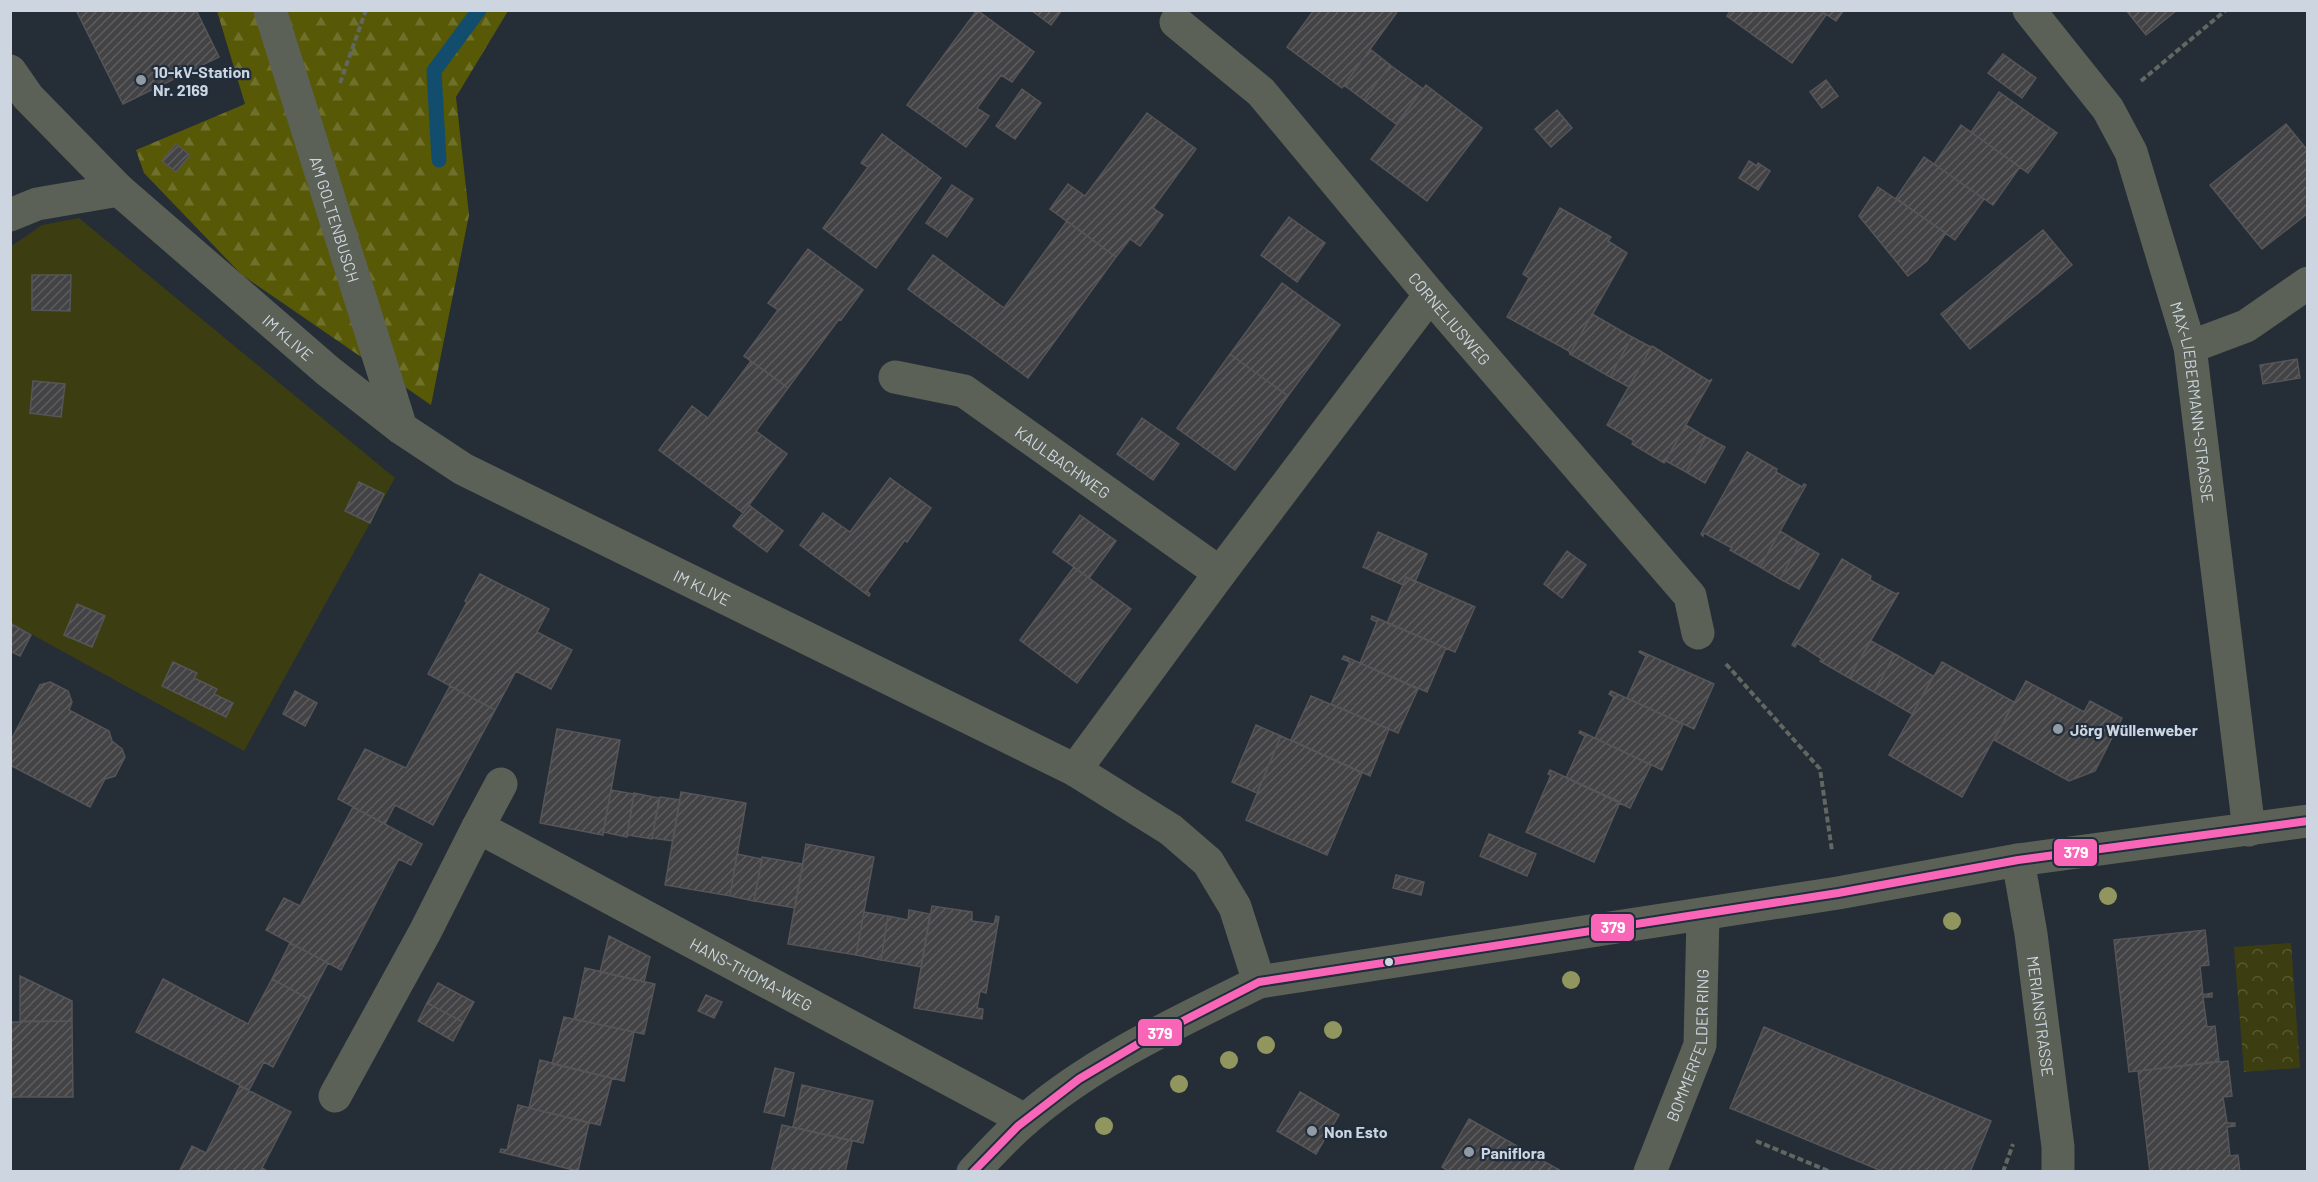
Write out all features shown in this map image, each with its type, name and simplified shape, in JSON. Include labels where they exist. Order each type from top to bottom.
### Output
[{"type":"street","name":"AM GOLTENBUSCH","points":[[270,10],[401,428]]},
{"type":"street","name":"MAX-LIEBERMANN-STRASSE","points":[[2029,10],[2108,109],[2131,152],[2190,347],[2248,830]]},
{"type":"street","name":"CORNELIUSWEG","points":[[1176,22],[1261,92],[1430,295],[1690,596],[1698,633]]},
{"type":"street","name":"IM KLIVE","points":[[10,71],[28,97],[119,190],[328,371],[401,428],[463,469],[1075,770],[1171,830],[1208,862],[1235,907],[1259,982]]},
{"type":"street","points":[[10,215],[37,204],[119,190]]},
{"type":"street","points":[[2190,347],[2246,326],[2307,283]]},
{"type":"street","points":[[1075,770],[1430,295]]},
{"type":"street","name":"KAULBACHWEG","points":[[895,377],[964,391],[1220,573]]},
{"type":"street","points":[[335,1096],[425,932],[501,784]]},
{"type":"street","points":[[973,1172],[1025,1120],[1068,1087],[1114,1057],[1259,982],[1703,915],[2018,860],[2307,821]]},
{"type":"street","name":"HANS-THOMA-WEG","points":[[478,827],[1025,1120]]},
{"type":"street","name":"MERIANSTRASSE","points":[[2018,860],[2034,957],[2058,1147],[2058,1172]]},
{"type":"street","name":"BOMMERFELDER RING","points":[[1650,1172],[1700,1045],[1703,915]]},
{"type":"path","points":[[2108,109],[2226,10]]},
{"type":"path","points":[[1698,633],[1820,769],[1838,893]]},
{"type":"path","points":[[1756,1141],[1831,1172]]},
{"type":"green space","points":[[217,11],[508,11],[456,97],[469,215],[431,405],[242,275],[144,173],[136,150],[245,104]]},
{"type":"green space","points":[[79,218],[395,478],[244,751],[11,623],[10,247],[42,225]]},
{"type":"green space","points":[[2291,943],[2300,1068],[2244,1072],[2234,947]]},
{"type":"building","name":"10-kV-Station Nr. 2169","points":[[76,10],[196,10],[219,57],[123,104]]},
{"type":"building","points":[[977,10],[1034,52],[1012,82],[1001,75],[977,108],[989,116],[966,147],[907,105]]},
{"type":"building","points":[[1031,10],[1062,10],[1051,25]]},
{"type":"building","points":[[1314,10],[1395,10],[1397,12],[1342,88],[1287,47]]},
{"type":"building","points":[[1731,10],[1820,10],[1826,15],[1792,63],[1727,16]]},
{"type":"building","points":[[1820,10],[1844,10],[1836,21]]},
{"type":"building","points":[[2126,10],[2177,10],[2146,35]]},
{"type":"building","points":[[1370,49],[1390,65],[1364,100],[1344,85]]},
{"type":"building","points":[[2003,54],[2036,78],[2022,98],[1988,73]]},
{"type":"building","points":[[1390,65],[1423,89],[1396,124],[1364,100]]},
{"type":"building","points":[[1826,80],[1838,96],[1822,108],[1810,92]]},
{"type":"building","points":[[1426,85],[1482,128],[1427,201],[1371,159]]},
{"type":"building","points":[[1022,89],[1041,103],[1015,139],[996,126]]},
{"type":"building","points":[[1999,92],[2057,133],[2028,173],[1971,132]]},
{"type":"building","points":[[1557,110],[1572,128],[1551,147],[1535,129]]},
{"type":"building","points":[[1147,113],[1196,149],[1153,208],[1163,215],[1140,246],[1130,239],[1116,257],[1050,209],[1068,184],[1085,196]]},
{"type":"building","points":[[2286,124],[2308,151],[2308,213],[2262,249],[2210,185]]},
{"type":"building","points":[[1961,125],[2020,167],[1993,205],[1934,164]]},
{"type":"building","points":[[882,134],[941,178],[876,268],[823,228],[868,167],[861,163]]},
{"type":"building","points":[[176,144],[190,155],[176,172],[162,161]]},
{"type":"building","points":[[1924,157],[1984,199],[1955,240],[1896,198]]},
{"type":"building","points":[[1749,161],[1757,166],[1758,163],[1770,171],[1758,190],[1739,178]]},
{"type":"building","points":[[952,185],[973,199],[947,237],[926,223]]},
{"type":"building","points":[[1878,187],[1946,233],[1927,261],[1908,276],[1859,216]]},
{"type":"building","points":[[1560,208],[1611,237],[1608,241],[1627,253],[1570,354],[1569,351],[1507,317],[1529,278],[1523,274]]},
{"type":"building","points":[[1289,217],[1325,243],[1297,282],[1261,255]]},
{"type":"building","points":[[1067,221],[1116,257],[1028,378],[908,289],[933,255],[1004,308]]},
{"type":"building","points":[[2043,230],[2072,265],[1970,349],[1941,314]]},
{"type":"building","points":[[808,249],[863,290],[788,388],[744,356],[778,310],[768,303]]},
{"type":"building","points":[[32,275],[71,275],[70,311],[32,310]]},
{"type":"building","points":[[1282,283],[1340,325],[1288,396],[1230,354]]},
{"type":"building","points":[[1592,314],[1632,337],[1610,377],[1570,354]]},
{"type":"building","points":[[1632,337],[1651,347],[1629,387],[1610,377]]},
{"type":"building","points":[[1652,346],[1709,381],[1712,379],[1664,463],[1632,444],[1634,441],[1607,425]]},
{"type":"building","points":[[1230,354],[1288,396],[1235,470],[1177,428]]},
{"type":"building","points":[[2297,359],[2300,378],[2263,384],[2260,365]]},
{"type":"building","points":[[751,361],[788,388],[756,431],[787,454],[743,513],[659,450],[692,406],[708,418]]},
{"type":"building","points":[[33,381],[65,384],[61,417],[30,413]]},
{"type":"building","points":[[1142,418],[1179,444],[1153,480],[1117,454]]},
{"type":"building","points":[[1686,425],[1706,437],[1686,472],[1666,461]]},
{"type":"building","points":[[1706,437],[1725,447],[1705,483],[1686,472]]},
{"type":"building","points":[[1747,452],[1802,487],[1806,485],[1760,567],[1730,550],[1732,548],[1704,533],[1703,536],[1701,534]]},
{"type":"building","points":[[890,478],[931,508],[867,591],[869,596],[800,545],[823,513],[850,532]]},
{"type":"building","points":[[359,482],[384,494],[370,523],[345,511]]},
{"type":"building","points":[[749,505],[783,531],[767,552],[733,526]]},
{"type":"building","points":[[1080,515],[1116,541],[1089,578],[1053,552]]},
{"type":"building","points":[[1780,531],[1800,543],[1780,579],[1760,567]]},
{"type":"building","points":[[1378,532],[1427,554],[1415,582],[1406,577],[1403,585],[1363,567]]},
{"type":"building","points":[[1800,543],[1819,554],[1799,589],[1780,579]]},
{"type":"building","points":[[1567,551],[1586,565],[1562,598],[1544,584]]},
{"type":"building","points":[[1842,559],[1871,576],[1870,580],[1896,594],[1899,592],[1849,678],[1820,661],[1822,659],[1797,643],[1795,647],[1792,645]]},
{"type":"building","points":[[1074,567],[1131,609],[1077,683],[1020,640]]},
{"type":"building","points":[[480,574],[549,609],[537,632],[572,650],[551,689],[516,671],[495,710],[428,674]]},
{"type":"building","points":[[1406,577],[1475,607],[1455,652],[1387,623]]},
{"type":"building","points":[[77,604],[105,616],[92,647],[64,635]]},
{"type":"building","points":[[1372,616],[1446,648],[1427,692],[1360,663],[1377,622],[1371,619]]},
{"type":"building","points":[[10,623],[31,635],[20,656],[10,651]]},
{"type":"building","points":[[1871,641],[1895,654],[1874,692],[1849,678]]},
{"type":"building","points":[[1640,651],[1714,684],[1694,729],[1627,698],[1646,656]]},
{"type":"building","points":[[1895,654],[1933,676],[1912,714],[1874,692]]},
{"type":"building","points":[[1344,656],[1418,689],[1398,733],[1331,704],[1350,662],[1342,659]]},
{"type":"building","points":[[173,662],[197,673],[194,678],[217,689],[214,694],[233,703],[226,717],[162,686]]},
{"type":"building","points":[[1942,662],[2014,702],[1962,797],[1889,755]]},
{"type":"building","name":"Jörg Wüllenweber","points":[[2026,681],[2084,712],[2090,701],[2122,718],[2095,771],[2069,781],[1994,740]]},
{"type":"building","points":[[50,682],[68,691],[72,702],[69,710],[109,731],[112,741],[122,749],[125,757],[115,776],[105,779],[90,807],[10,765],[10,742],[40,685]]},
{"type":"building","points":[[450,686],[495,710],[433,825],[395,805],[385,824],[338,799],[365,749],[406,768]]},
{"type":"building","points":[[295,691],[317,703],[305,726],[283,714]]},
{"type":"building","points":[[1611,691],[1683,724],[1662,770],[1595,738],[1614,697],[1609,694]]},
{"type":"building","points":[[1311,696],[1389,729],[1370,776],[1291,740]]},
{"type":"building","points":[[1256,725],[1281,736],[1257,793],[1232,782]]},
{"type":"building","points":[[557,729],[620,740],[603,835],[540,823]]},
{"type":"building","points":[[1580,731],[1651,765],[1630,808],[1566,778],[1585,736],[1579,733]]},
{"type":"building","points":[[1281,736],[1362,773],[1327,855],[1246,820]]},
{"type":"building","points":[[1550,770],[1620,802],[1594,862],[1526,832],[1551,775],[1548,774]]},
{"type":"building","points":[[611,790],[634,794],[627,837],[603,832]]},
{"type":"building","points":[[681,792],[746,803],[730,896],[665,885]]},
{"type":"building","points":[[634,793],[659,798],[652,839],[627,835]]},
{"type":"building","points":[[660,797],[680,800],[673,841],[652,838]]},
{"type":"building","points":[[353,807],[422,844],[411,865],[399,859],[341,970],[266,930],[284,898],[300,906]]},
{"type":"building","points":[[1489,834],[1536,854],[1527,876],[1480,856]]},
{"type":"building","points":[[806,844],[874,857],[856,955],[788,944]]},
{"type":"building","points":[[737,854],[762,859],[754,901],[730,896]]},
{"type":"building","points":[[762,857],[803,864],[795,908],[754,901]]},
{"type":"building","points":[[1396,875],[1424,882],[1421,895],[1393,888]]},
{"type":"building","points":[[932,906],[972,912],[972,921],[994,924],[996,916],[999,917],[986,993],[980,991],[977,1008],[983,1009],[982,1019],[914,1008]]},
{"type":"building","points":[[909,910],[930,914],[921,967],[881,960],[888,916],[908,920]]},
{"type":"building","points":[[864,912],[888,916],[881,960],[856,955]]},
{"type":"building","points":[[2205,930],[2209,965],[2200,966],[2203,995],[2212,993],[2212,997],[2203,997],[2207,1027],[2215,1026],[2219,1061],[2129,1072],[2114,940]]},
{"type":"building","points":[[609,936],[650,957],[644,982],[600,972]]},
{"type":"building","points":[[290,943],[328,963],[309,999],[272,979]]},
{"type":"building","points":[[585,968],[655,984],[644,1034],[574,1019]]},
{"type":"building","points":[[20,976],[72,1001],[72,1021],[20,1021]]},
{"type":"building","points":[[163,979],[248,1024],[272,979],[309,999],[273,1067],[264,1062],[249,1090],[136,1032]]},
{"type":"building","points":[[438,983],[474,1002],[463,1022],[427,1003]]},
{"type":"building","points":[[706,995],[722,1002],[714,1018],[698,1011]]},
{"type":"building","points":[[427,1003],[463,1022],[453,1041],[418,1021]]},
{"type":"building","points":[[564,1017],[634,1032],[624,1081],[552,1064]]},
{"type":"building","points":[[72,1021],[73,1097],[10,1097],[10,1022]]},
{"type":"building","points":[[1764,1027],[1991,1121],[1970,1172],[1884,1172],[1730,1108]]},
{"type":"building","points":[[540,1060],[612,1078],[600,1125],[529,1108]]},
{"type":"building","points":[[2228,1061],[2232,1096],[2223,1097],[2227,1123],[2235,1123],[2235,1126],[2227,1127],[2230,1156],[2238,1155],[2240,1172],[2150,1172],[2138,1071]]},
{"type":"building","points":[[775,1068],[794,1073],[784,1116],[764,1112]]},
{"type":"building","points":[[802,1085],[873,1101],[863,1143],[793,1127]]},
{"type":"building","points":[[240,1086],[291,1112],[262,1168],[269,1172],[179,1172],[192,1146],[206,1153]]},
{"type":"building","name":"Non Esto","points":[[1300,1092],[1339,1115],[1316,1154],[1277,1131]]},
{"type":"building","points":[[518,1105],[589,1123],[578,1171],[500,1152],[501,1149],[507,1150]]},
{"type":"building","points":[[1469,1119],[1563,1172],[1450,1172],[1442,1167]]},
{"type":"building","points":[[782,1125],[852,1141],[845,1172],[771,1172]]},
{"type":"waterway","points":[[439,160],[434,71],[479,10]]},
{"type":"transit line","name":"379","points":[[973,1172],[1018,1126],[1079,1079],[1138,1044],[1259,982],[1838,893],[2018,860],[2308,821]]},
{"type":"place","name":"10-kV-Station Nr. 2169","points":[[141,80]]},
{"type":"place","name":"Jörg Wüllenweber","points":[[2058,729]]},
{"type":"place","name":"Non Esto","points":[[1312,1131]]},
{"type":"place","name":"Paniflora","points":[[1469,1152]]}]
